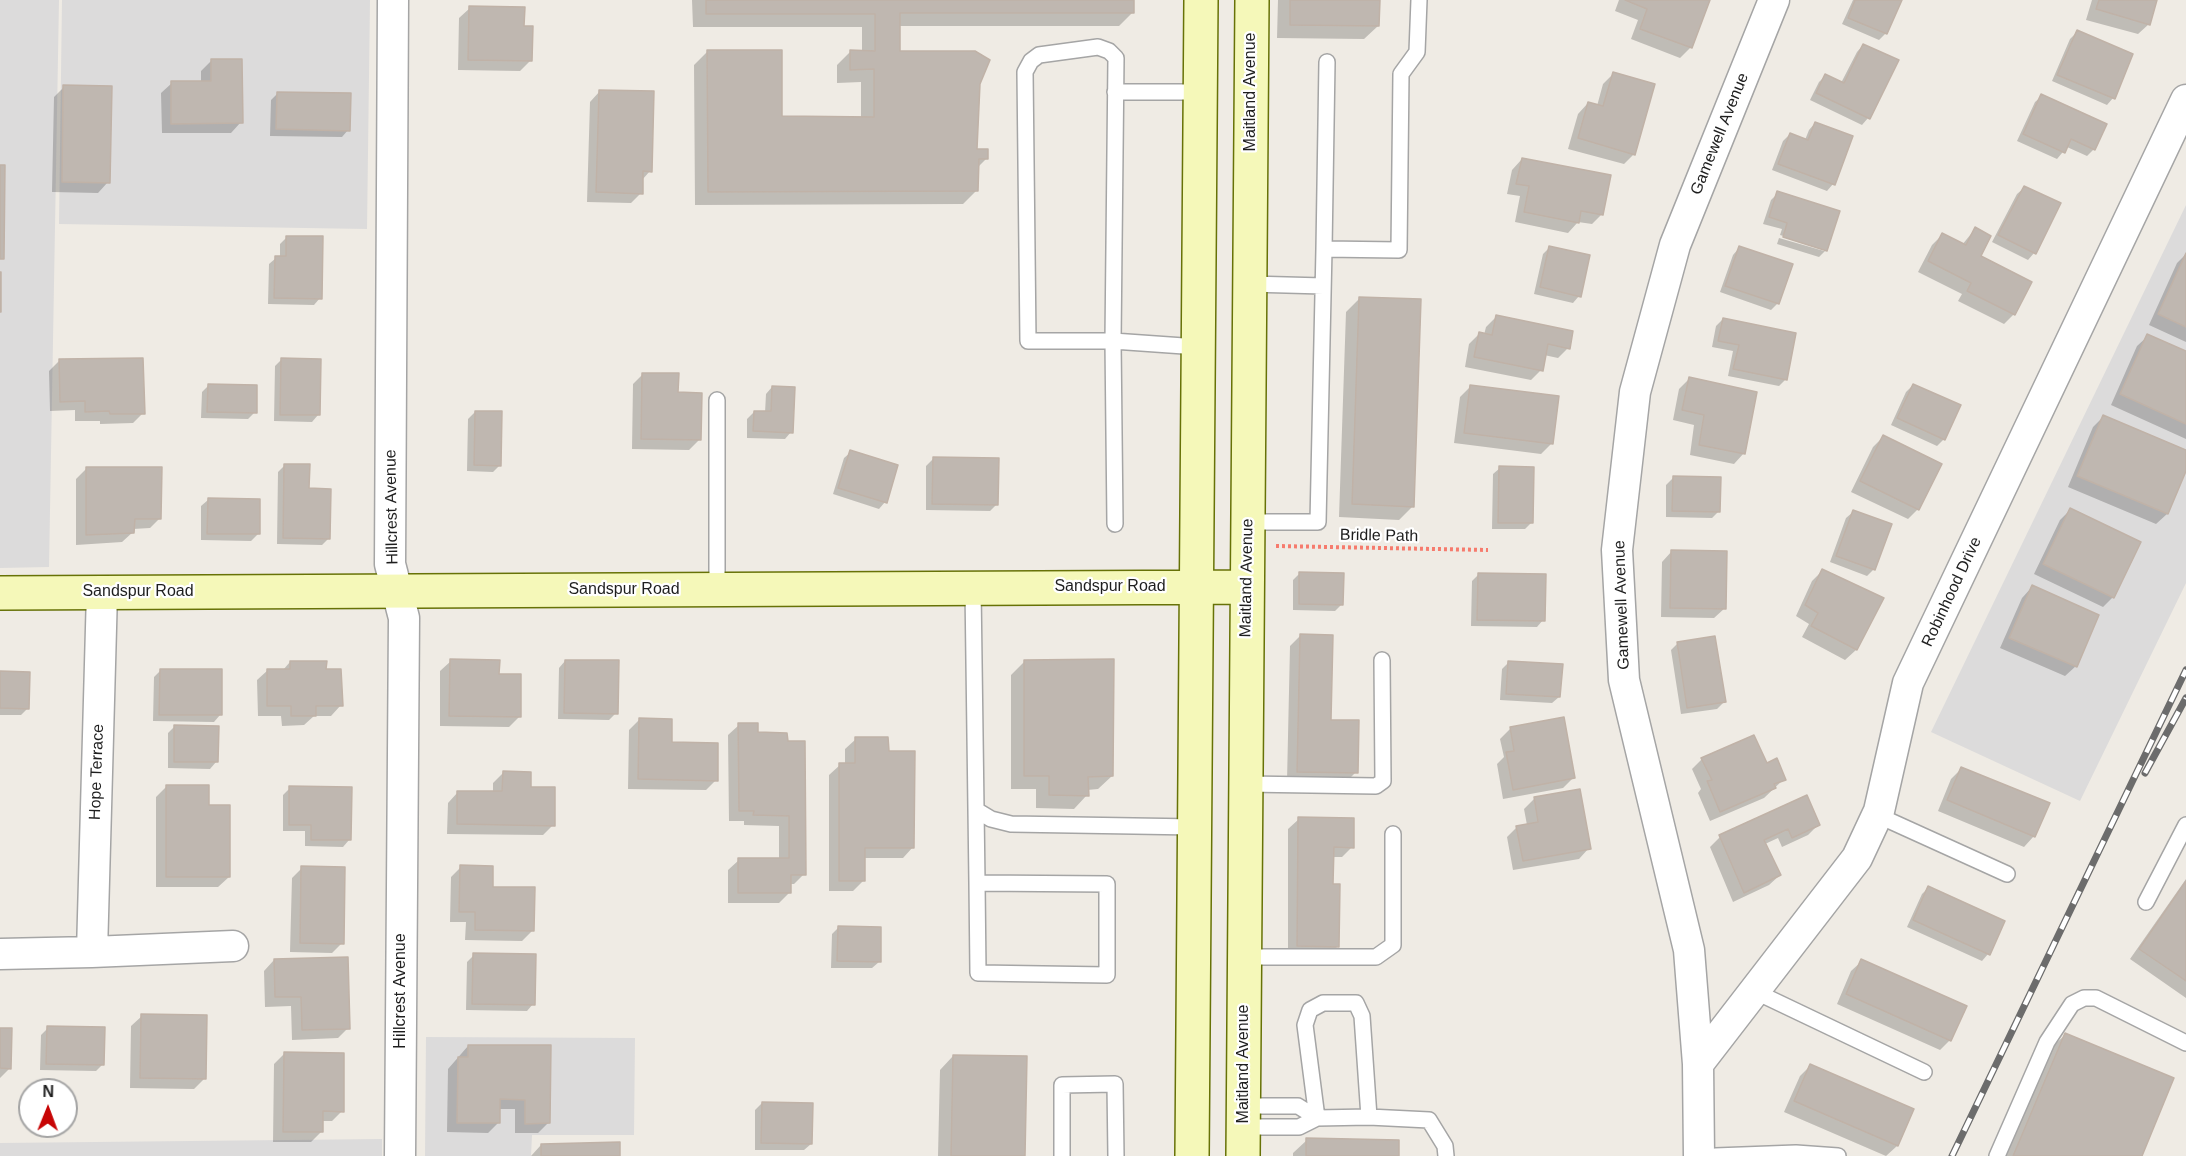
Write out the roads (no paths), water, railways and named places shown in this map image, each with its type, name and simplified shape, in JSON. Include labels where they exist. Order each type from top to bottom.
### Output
[{"type":"main road","points":[[1192,1156],[1201,0]]},
{"type":"main road","name":"Maitland Avenue","points":[[1243,1130],[1252,0]]},
{"type":"main road","name":"Sandspur Road","points":[[0,592],[1247,587]]},
{"type":"street","name":"Hillcrest Avenue","points":[[393,0],[390,564],[404,618],[400,1156]]},
{"type":"street","name":"Gamewell Avenue","points":[[1699,1156],[1698,1064],[1689,950],[1624,680],[1617,550],[1635,392],[1675,245],[1774,0]]},
{"type":"street","name":"Robinhood Drive","points":[[1698,1064],[1857,858],[1877,815],[1908,683],[2186,100]]},
{"type":"street","name":"Hope Terrace","points":[[92,952],[102,592]]},
{"type":"street","points":[[0,954],[233,946]]},
{"type":"lane","points":[[1324,249],[1399,250],[1401,74],[1417,52],[1419,0]]},
{"type":"lane","points":[[1115,524],[1113,341],[1116,58],[1109,51],[1098,47],[1039,55],[1031,61],[1025,72],[1028,341],[1113,341],[1198,347]]},
{"type":"lane","points":[[1248,522],[1318,522],[1327,62]]},
{"type":"lane","points":[[1115,92],[1200,92]]},
{"type":"lane","points":[[1250,284],[1323,286]]},
{"type":"lane","points":[[717,400],[717,590]]},
{"type":"lane","points":[[973,588],[978,973],[1107,975],[1107,884],[977,883]]},
{"type":"lane","points":[[1246,783],[1376,786],[1383,781],[1382,660]]},
{"type":"lane","points":[[976,810],[992,819],[1011,824],[1195,827]]},
{"type":"lane","points":[[1877,815],[2007,874]]},
{"type":"lane","points":[[2146,902],[2182,844],[2186,825]]},
{"type":"lane","points":[[1244,957],[1376,957],[1393,945],[1393,834]]},
{"type":"lane","points":[[1754,991],[1924,1072]]},
{"type":"lane","points":[[1997,1156],[2048,1042],[2072,1004],[2084,998],[2096,998],[2186,1043]]},
{"type":"lane","points":[[1317,1118],[1305,1025],[1310,1010],[1323,1003],[1356,1004],[1362,1016],[1369,1117]]},
{"type":"lane","points":[[1062,1156],[1062,1085],[1115,1084],[1116,1156]]},
{"type":"lane","points":[[1243,1130],[1298,1106],[1317,1118]]},
{"type":"lane","points":[[1243,1130],[1299,1128],[1317,1118],[1369,1117],[1429,1120],[1445,1146],[1446,1156]]},
{"type":"lane","points":[[1716,1156],[1796,1153],[1838,1156]]},
{"type":"railway","points":[[1952,1156],[2186,670]]},
{"type":"railway","points":[[2145,773],[2186,698]]}]
